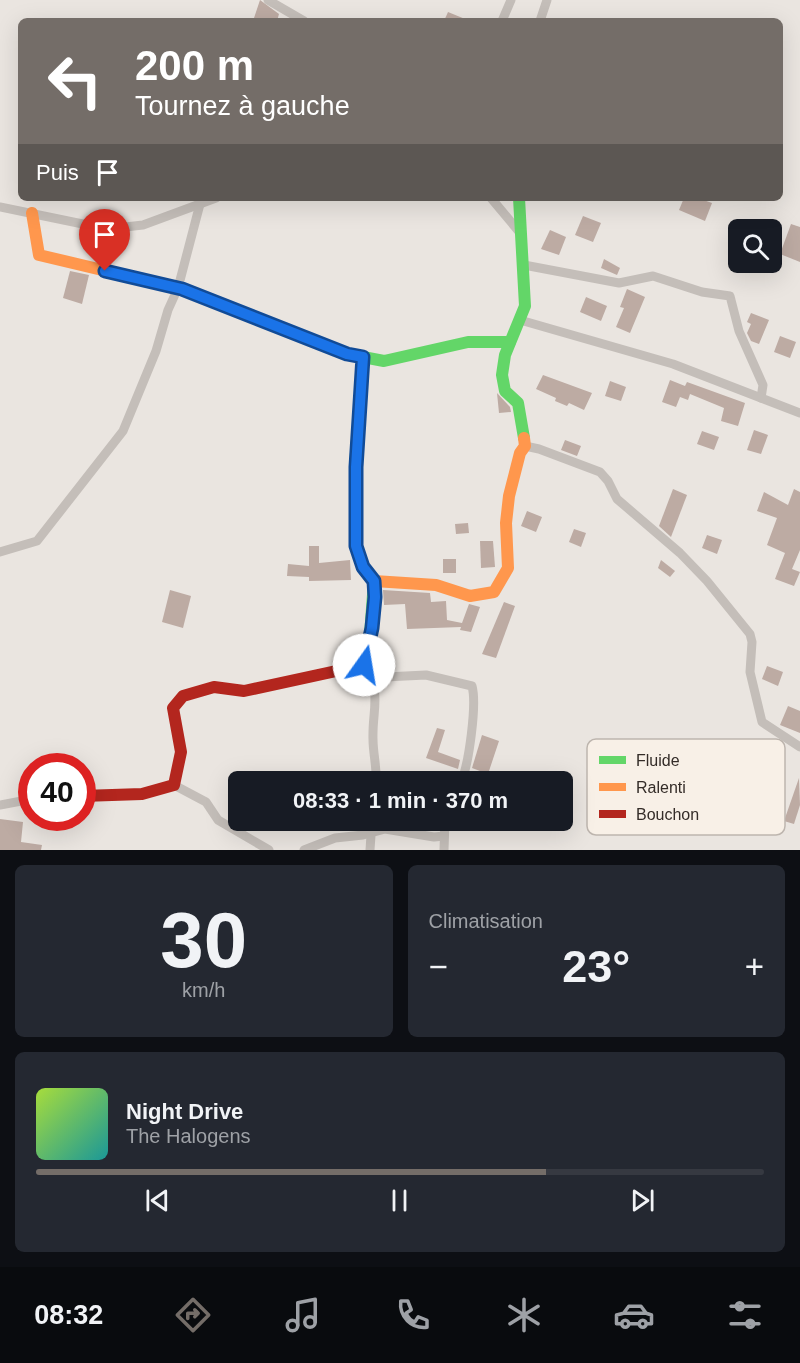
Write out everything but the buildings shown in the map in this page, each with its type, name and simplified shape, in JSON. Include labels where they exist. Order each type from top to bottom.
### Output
[{"type":"street","points":[[268,0],[299,18]]},
{"type":"street","points":[[503,18],[511,0]]},
{"type":"street","points":[[541,18],[547,0]]},
{"type":"street","points":[[0,207],[107,229],[143,225],[208,201]]},
{"type":"street","points":[[494,201],[521,234]]},
{"type":"street","points":[[374,581],[436,585],[470,596],[494,592],[508,568],[506,523],[509,496],[520,453],[525,446],[518,404],[505,391],[502,375],[510,342],[525,306],[519,201]]},
{"type":"street","points":[[0,552],[37,541],[123,431],[156,351],[168,310],[178,288],[200,204]]},
{"type":"street","points":[[32,213],[39,255],[178,288],[347,354],[384,361],[468,342],[510,342]]},
{"type":"street","points":[[524,265],[619,283],[653,276],[702,292],[730,296],[739,331],[763,385],[761,398]]},
{"type":"street","points":[[520,320],[673,364],[800,413]]},
{"type":"street","points":[[363,357],[356,467],[356,546],[363,567],[374,581],[372,628],[364,665],[373,679],[377,698],[373,740],[375,771]]},
{"type":"street","points":[[525,446],[539,448],[600,472],[608,480],[617,499],[680,553],[707,580],[750,634],[752,642],[750,672],[762,722],[800,747]]},
{"type":"street","points":[[174,784],[181,752],[173,708],[183,696],[214,687],[244,691],[364,665],[385,677],[426,675],[472,686],[474,694],[471,725],[462,771]]},
{"type":"street","points":[[96,796],[142,794],[174,784],[206,801],[218,820],[269,850]]},
{"type":"street","points":[[0,805],[18,802]]},
{"type":"street","points":[[304,850],[335,838],[385,829],[405,830],[434,837],[444,836]]},
{"type":"street","points":[[444,831],[444,850]]},
{"type":"street","points":[[370,833],[370,850]]},
{"type":"traffic: fast","points":[[519,201],[525,306],[505,355],[502,375],[505,391],[518,403],[524,438]]},
{"type":"traffic: fast","points":[[318,343],[347,354],[384,361],[468,342],[510,342]]},
{"type":"traffic: fast","points":[[363,357],[355,467],[356,546],[363,567],[374,581],[370,635]]},
{"type":"traffic: slow","points":[[32,213],[39,255],[182,289],[318,343]]},
{"type":"traffic: slow","points":[[374,581],[436,585],[470,596],[494,592],[508,568],[506,523],[509,496],[520,453],[525,446],[524,438]]},
{"type":"traffic: jam","points":[[96,796],[142,794],[174,785],[181,752],[173,708],[183,696],[214,687],[244,691],[364,665],[370,635]]},
{"type":"route","points":[[105,271],[182,289],[347,354],[363,357],[356,467],[356,546],[363,567],[374,581],[375,597],[372,628],[364,665]]}]
